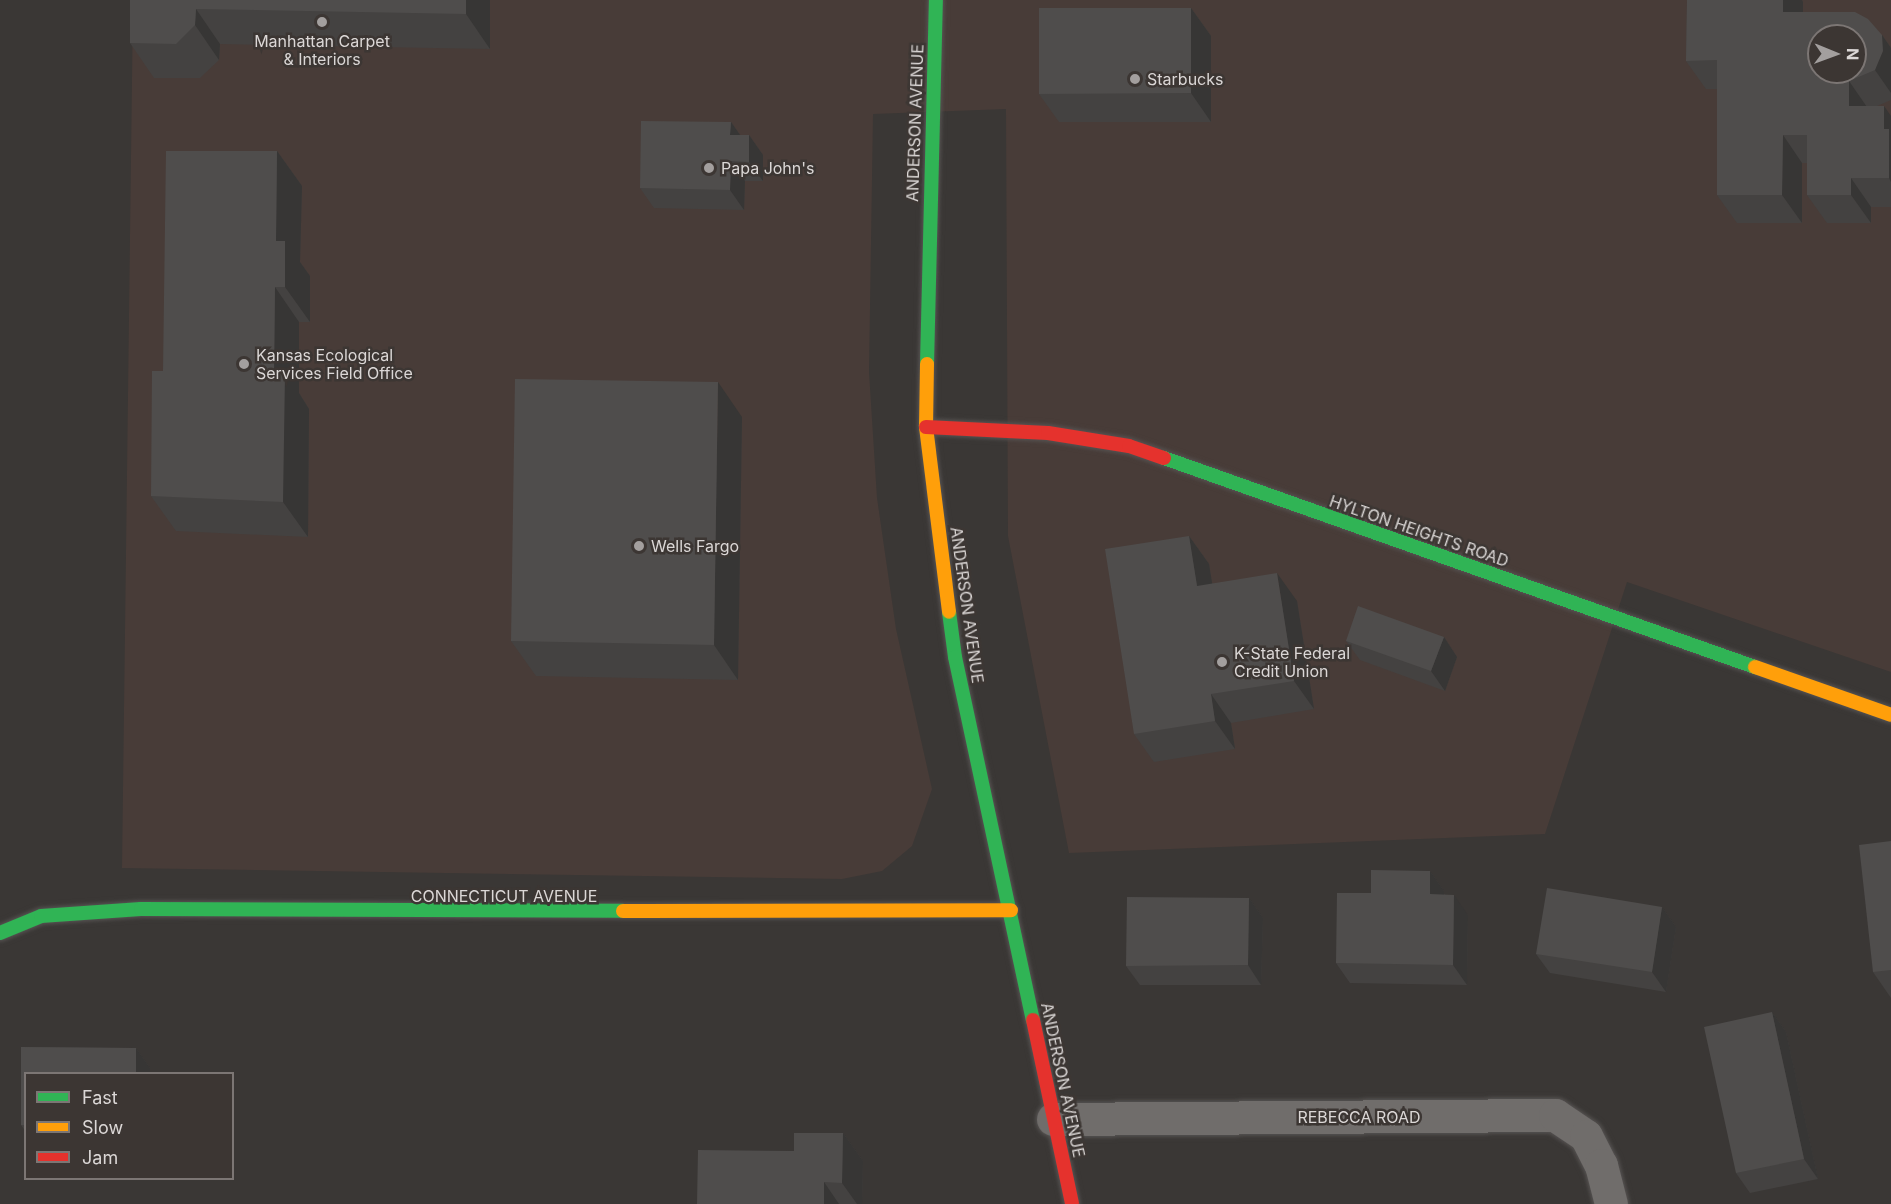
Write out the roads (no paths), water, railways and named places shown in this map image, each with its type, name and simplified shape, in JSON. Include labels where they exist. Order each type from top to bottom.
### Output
[{"type":"street","name":"ANDERSON AVENUE","points":[[936,0],[926,427],[956,657],[1072,1204]]},
{"type":"street","name":"HYLTON HEIGHTS ROAD","points":[[926,427],[1048,433],[1129,446],[1891,716]]},
{"type":"street","name":"CONNECTICUT AVENUE","points":[[0,933],[41,916],[141,909],[416,912],[1011,910]]},
{"type":"street","name":"REBECCA ROAD","points":[[1053,1119],[1554,1115],[1586,1136],[1601,1165],[1611,1204]]},
{"type":"place","name":"Manhattan Carpet & Interiors","points":[[322,22]]},
{"type":"place","name":"Starbucks","points":[[1135,79]]},
{"type":"place","name":"Papa John's","points":[[709,168]]},
{"type":"place","name":"Kansas Ecological Services Field Office","points":[[244,364]]},
{"type":"place","name":"Wells Fargo","points":[[639,546]]},
{"type":"place","name":"K-State Federal Credit Union","points":[[1222,662]]}]
